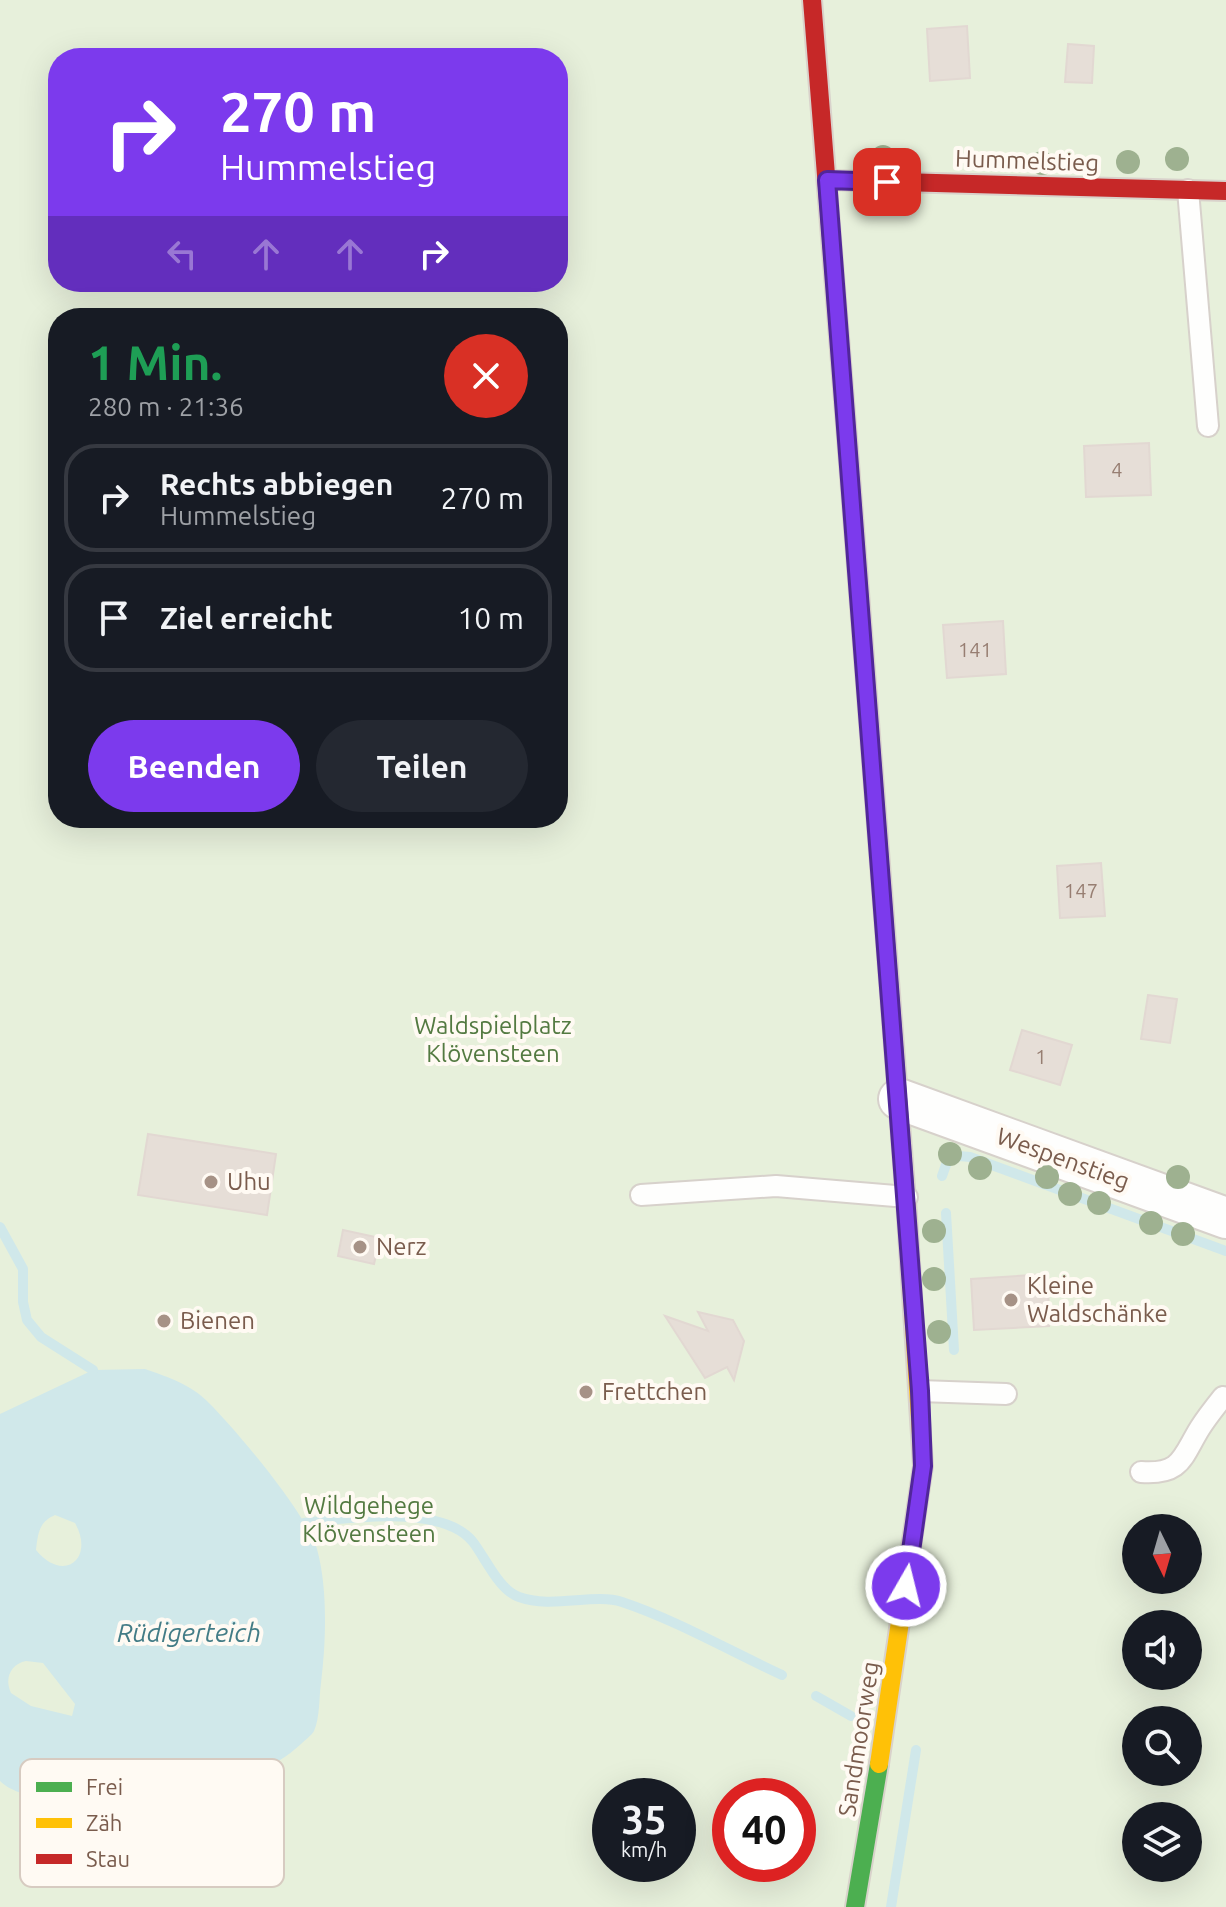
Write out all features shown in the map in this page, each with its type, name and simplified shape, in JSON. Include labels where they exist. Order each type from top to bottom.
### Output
[{"type":"street","name":"Sandmoorweg","points":[[812,0],[907,1197],[923,1466],[891,1697],[855,1907]]},
{"type":"street","name":"Hummelstieg","points":[[827,180],[1226,191]]},
{"type":"street","name":"Wespenstieg","points":[[899,1099],[1226,1218]]},
{"type":"lane","points":[[1188,190],[1208,426]]},
{"type":"lane","points":[[641,1195],[776,1186],[907,1197]]},
{"type":"lane","points":[[920,1391],[1006,1394]]},
{"type":"lane","points":[[1141,1472],[1158,1473],[1184,1460],[1223,1397]]},
{"type":"green space","points":[[0,0],[1226,0],[1226,1907],[0,1907]]},
{"type":"water","name":"Rüdigerteich","points":[[145,1369],[195,1391],[221,1416],[269,1473],[299,1515],[317,1549],[323,1581],[325,1633],[318,1714],[313,1733],[282,1759],[20,1759],[20,1792],[0,1781],[0,1414],[93,1370]],"holes":[[[55,1515],[75,1523],[81,1547],[74,1562],[66,1566],[57,1565],[36,1550],[40,1529],[46,1521]],[[26,1661],[43,1663],[75,1704],[72,1716],[31,1706],[11,1693],[8,1682],[10,1672],[16,1665]]]},
{"type":"building","points":[[967,26],[970,78],[930,81],[927,29]]},
{"type":"building","points":[[1068,44],[1094,46],[1092,83],[1065,82]]},
{"type":"building","points":[[1149,443],[1151,495],[1086,497],[1084,446]]},
{"type":"building","points":[[1003,621],[1006,674],[947,678],[943,625]]},
{"type":"building","points":[[1101,863],[1105,916],[1060,918],[1057,866]]},
{"type":"building","points":[[1148,995],[1177,999],[1170,1043],[1141,1039]]},
{"type":"building","points":[[1022,1030],[1072,1045],[1060,1085],[1010,1070]]},
{"type":"building","points":[[148,1134],[276,1154],[267,1215],[138,1195]]},
{"type":"building","points":[[343,1230],[380,1238],[374,1264],[338,1256]]},
{"type":"building","points":[[1048,1274],[1049,1326],[974,1330],[971,1279]]},
{"type":"building","points":[[698,1312],[733,1320],[744,1341],[734,1380],[727,1367],[705,1378],[665,1316],[708,1331]]},
{"type":"waterway","points":[[942,1176],[947,1162],[959,1156],[970,1157],[1226,1251]]},
{"type":"waterway","points":[[946,1213],[954,1350]]},
{"type":"waterway","points":[[0,1227],[23,1269],[23,1302],[27,1320],[41,1337],[93,1370]]},
{"type":"waterway","points":[[304,1523],[394,1516],[440,1522],[459,1530],[473,1542],[499,1581],[519,1597],[545,1602],[599,1599],[622,1602],[683,1627],[782,1675]]},
{"type":"waterway","points":[[816,1696],[851,1716]]},
{"type":"waterway","points":[[891,1907],[916,1750]]},
{"type":"traffic: fast","points":[[848,450],[906,1201]]},
{"type":"traffic: fast","points":[[855,1907],[879,1764]]},
{"type":"traffic: slow","points":[[879,1764],[923,1466],[906,1201]]},
{"type":"traffic: jam","points":[[812,0],[848,450]]},
{"type":"traffic: jam","points":[[827,180],[1226,191]]},
{"type":"place","name":"Uhu","points":[[211,1182]]},
{"type":"place","name":"Nerz","points":[[360,1247]]},
{"type":"place","name":"Kleine Waldschänke","points":[[1011,1300]]},
{"type":"place","name":"Bienen","points":[[164,1321]]},
{"type":"place","name":"Frettchen","points":[[586,1392]]},
{"type":"route","points":[[887,182],[827,180],[920,1391],[923,1466],[906,1586]]},
{"type":"park label","name":"Waldspielplatz Klövensteen","points":[[493,1040]]},
{"type":"park label","name":"Wildgehege Klövensteen","points":[[369,1520]]}]
